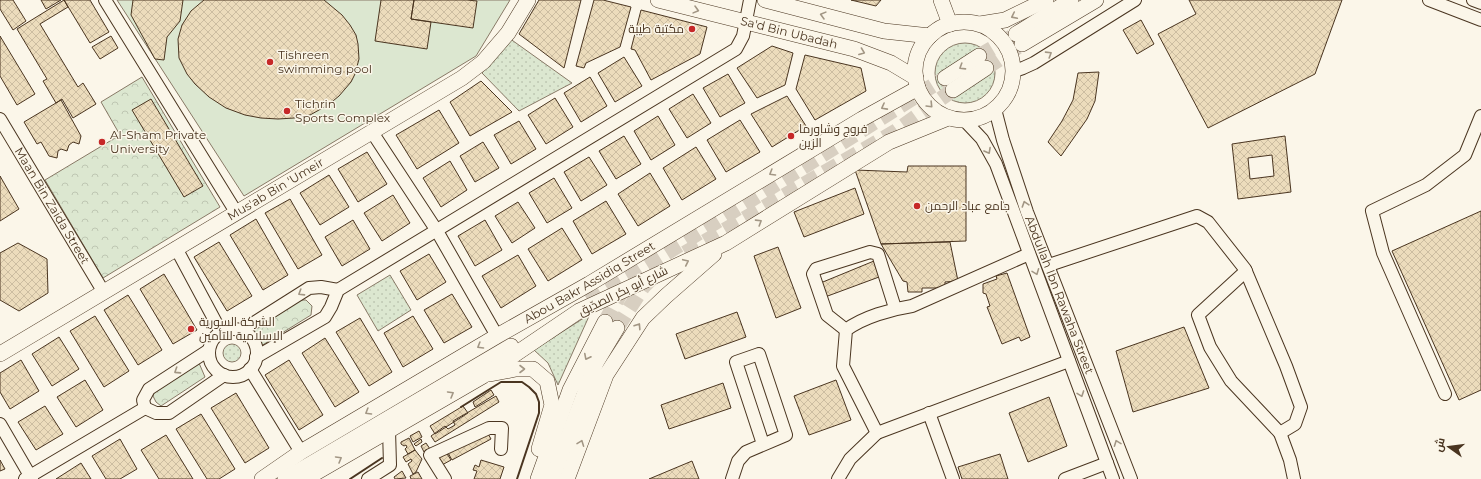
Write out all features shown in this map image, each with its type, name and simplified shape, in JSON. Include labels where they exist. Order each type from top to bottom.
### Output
[{"type":"main road","name":"Mus'ab Bin 'Umeir","points":[[0,354],[103,291],[462,78],[483,62],[508,33],[528,0]]},
{"type":"main road","name":"Sa'd Bin Ubadah","points":[[658,0],[745,23],[854,49],[891,63],[917,83]]},
{"type":"main road","points":[[765,0],[884,31],[930,36]]},
{"type":"main road","points":[[941,0],[950,24]]},
{"type":"main road","points":[[980,24],[991,29],[1007,46],[1014,71],[1012,84],[1006,98],[995,109],[986,115],[976,119],[965,120],[948,118],[935,111],[925,100],[917,83],[916,62],[921,48],[930,36],[939,29],[950,24],[965,22],[980,24],[1005,20],[1046,0]]},
{"type":"main road","points":[[1071,0],[1019,39],[1096,0]]},
{"type":"main road","points":[[949,84],[983,62]]},
{"type":"main road","name":"Abou Bakr Assidiq Street","points":[[262,479],[301,452],[497,336],[589,284],[862,119],[917,83]]},
{"type":"main road","name":"شارع أبو بكر الصدّيق","points":[[305,479],[483,376],[579,311],[726,243],[889,142],[948,118]]},
{"type":"main road","points":[[567,479],[606,375],[643,318],[726,243]]},
{"type":"main road","points":[[285,479],[579,306]]},
{"type":"main road","points":[[538,479],[570,390],[611,325],[552,479]]},
{"type":"main road","points":[[483,376],[516,369],[533,369],[547,381],[552,405],[540,448],[529,479]]},
{"type":"street","points":[[105,0],[236,212]]},
{"type":"street","points":[[256,357],[325,317],[338,290],[736,49],[743,36],[750,0]]},
{"type":"street","points":[[1014,71],[1034,63],[1136,0]]},
{"type":"street","points":[[1429,0],[1481,20]]},
{"type":"street","points":[[1473,0],[1481,3]]},
{"type":"street","name":"Abdullah Ibn Rawaha Street","points":[[995,109],[1003,140],[1027,212],[1049,265],[1131,479]]},
{"type":"street","points":[[1445,394],[1383,253],[1372,212],[1426,185],[1465,155],[1481,116]]},
{"type":"street","name":"Maan Bin Zaida Street","points":[[0,120],[103,291]]},
{"type":"street","name":"Abdullah Ibn Rawaha Street","points":[[965,120],[982,139],[996,164],[1113,479]]},
{"type":"street","points":[[372,132],[437,231],[497,336]]},
{"type":"street","points":[[1049,265],[1197,216],[1208,222],[1246,272],[1286,366],[1301,407],[1295,424],[1280,433]]},
{"type":"street","points":[[176,248],[221,332]]},
{"type":"street","points":[[846,330],[827,315],[813,274],[816,269],[870,252],[878,254],[895,308]]},
{"type":"street","points":[[877,433],[843,366],[846,330],[853,325],[895,308],[912,306],[1029,254]]},
{"type":"street","points":[[1246,272],[1198,315],[1210,347],[1232,381],[1280,433],[1290,460],[1294,479]]},
{"type":"street","points":[[241,331],[309,288],[321,287],[338,290]]},
{"type":"street","points":[[228,330],[241,331],[251,338],[256,350],[256,357],[250,369],[245,374],[238,376],[224,375],[212,365],[209,350],[211,343],[221,332],[228,330]]},
{"type":"street","points":[[145,408],[144,400],[149,389],[209,350]]},
{"type":"street","points":[[732,479],[738,461],[746,452],[786,435],[759,354],[736,362],[763,444]]},
{"type":"street","points":[[838,479],[850,459],[877,433],[1069,361]]},
{"type":"street","points":[[250,369],[301,452]]},
{"type":"street","points":[[145,408],[156,413],[169,413],[224,375]]},
{"type":"street","points":[[0,424],[29,478],[145,408]]},
{"type":"street","points":[[929,413],[953,479]]},
{"type":"street","points":[[445,479],[430,455],[489,428],[502,428],[501,449]]},
{"type":"street","points":[[387,479],[390,465],[389,430]]},
{"type":"street","points":[[1065,479],[1107,463]]},
{"type":"street","points":[[368,479],[390,465]]},
{"type":"green space","name":"Tichrin Sports Complex","points":[[117,0],[510,0],[476,56],[244,196]]},
{"type":"green space","points":[[509,38],[572,83],[519,111],[482,73]]},
{"type":"green space","points":[[959,43],[971,43],[982,48],[990,56],[995,67],[993,85],[982,98],[971,103],[959,103],[948,98],[940,90],[935,79],[935,67],[940,56],[948,48]]},
{"type":"green space","points":[[142,77],[220,207],[103,278],[45,180],[120,135],[101,102]]},
{"type":"green space","points":[[390,275],[411,310],[378,331],[357,295]]},
{"type":"green space","points":[[301,300],[306,300],[312,306],[311,315],[261,346],[253,331]]},
{"type":"green space","points":[[590,314],[558,385],[548,363],[534,350]]},
{"type":"green space","points":[[232,344],[238,347],[241,353],[238,359],[232,362],[226,359],[223,353],[226,347]]},
{"type":"green space","points":[[199,363],[205,377],[161,406],[156,402],[153,396],[155,391]]},
{"type":"building","points":[[0,0],[13,0],[26,21],[13,30],[0,9]]},
{"type":"building","points":[[41,0],[61,0],[46,9]]},
{"type":"building","points":[[64,0],[90,0],[109,32],[90,43]]},
{"type":"building","points":[[64,0],[68,7],[40,24],[78,87],[83,83],[96,104],[73,118],[62,99],[56,103],[43,81],[47,79],[17,29]]},
{"type":"building","points":[[133,0],[183,0],[180,21],[167,37],[164,60],[155,59],[131,15]]},
{"type":"building","name":"Tishreen swimming pool","points":[[204,0],[324,0],[342,15],[356,35],[359,59],[351,82],[339,96],[328,105],[310,115],[278,119],[261,118],[245,115],[226,108],[209,97],[195,84],[187,74],[179,58],[178,39],[182,25],[191,11]]},
{"type":"building","points":[[381,0],[414,0],[411,19],[431,22],[427,49],[375,41]]},
{"type":"building","points":[[414,0],[477,1],[473,28],[411,19]]},
{"type":"building","points":[[539,0],[581,0],[564,68],[519,34]]},
{"type":"building","points":[[594,0],[603,0],[631,7],[620,47],[586,63],[584,68],[576,66]]},
{"type":"building","points":[[851,0],[881,0],[876,6]]},
{"type":"building","points":[[1189,0],[1342,0],[1315,74],[1208,128],[1158,34],[1196,14]]},
{"type":"building","points":[[641,10],[707,27],[700,54],[651,80],[635,50],[631,49]]},
{"type":"building","points":[[1141,20],[1154,44],[1137,54],[1123,30]]},
{"type":"building","points":[[0,36],[35,94],[17,105],[0,76]]},
{"type":"building","points":[[111,36],[118,48],[100,59],[92,47]]},
{"type":"building","points":[[772,46],[793,53],[785,85],[757,98],[737,68]]},
{"type":"building","points":[[805,55],[861,68],[866,91],[815,120],[796,89]]},
{"type":"building","points":[[624,57],[642,86],[615,102],[598,73]]},
{"type":"building","points":[[1099,72],[1095,101],[1087,119],[1061,156],[1048,142],[1062,121],[1073,100],[1078,73]]},
{"type":"building","points":[[728,74],[745,103],[720,117],[703,88]]},
{"type":"building","points":[[590,77],[607,106],[581,122],[564,93]]},
{"type":"building","points":[[481,81],[512,112],[470,136],[450,102]]},
{"type":"building","points":[[693,94],[711,123],[687,138],[669,109]]},
{"type":"building","points":[[787,96],[806,126],[772,147],[751,114]]},
{"type":"building","points":[[555,98],[573,127],[546,144],[528,115]]},
{"type":"building","points":[[151,99],[203,186],[184,197],[132,110]]},
{"type":"building","points":[[61,100],[81,136],[79,144],[73,142],[69,145],[67,151],[61,149],[58,151],[57,158],[49,156],[41,142],[37,144],[24,122]]},
{"type":"building","points":[[439,110],[459,143],[417,169],[396,135]]},
{"type":"building","points":[[658,116],[675,145],[651,160],[634,131]]},
{"type":"building","points":[[740,120],[760,152],[726,172],[707,140]]},
{"type":"building","points":[[519,121],[536,149],[511,164],[494,135]]},
{"type":"building","points":[[624,136],[641,164],[616,179],[599,151]]},
{"type":"building","points":[[1285,136],[1291,192],[1238,199],[1232,144]],"holes":[[[1272,155],[1274,176],[1250,179],[1248,158]]]},
{"type":"building","points":[[483,142],[499,168],[475,182],[460,156]]},
{"type":"building","points":[[696,147],[716,179],[682,200],[663,168]]},
{"type":"building","points":[[367,152],[387,184],[358,202],[338,169]]},
{"type":"building","points":[[589,157],[607,185],[581,201],[564,172]]},
{"type":"building","points":[[450,161],[467,190],[441,207],[423,178]]},
{"type":"building","name":"جامع عباد الرحمن","points":[[908,166],[966,166],[966,241],[881,244],[855,170],[907,172]]},
{"type":"building","points":[[650,173],[670,206],[638,226],[618,194]]},
{"type":"building","points":[[329,175],[349,207],[320,225],[300,193]]},
{"type":"building","points":[[0,176],[19,209],[0,221]]},
{"type":"building","points":[[554,178],[572,208],[547,223],[529,193]]},
{"type":"building","points":[[855,188],[864,214],[804,237],[794,212]]},
{"type":"building","points":[[393,195],[410,223],[382,241],[364,213]]},
{"type":"building","points":[[290,199],[322,255],[298,269],[265,213]]},
{"type":"building","points":[[606,201],[626,234],[592,254],[573,221]]},
{"type":"building","points":[[518,202],[535,228],[512,243],[495,216]]},
{"type":"building","points":[[1481,211],[1481,390],[1459,400],[1392,251]]},
{"type":"building","points":[[256,219],[288,275],[263,290],[230,235]]},
{"type":"building","points":[[353,220],[370,249],[342,266],[325,237]]},
{"type":"building","points":[[485,220],[502,250],[475,266],[458,236]]},
{"type":"building","points":[[562,228],[582,260],[548,281],[528,249]]},
{"type":"building","points":[[219,242],[252,296],[227,311],[194,257]]},
{"type":"building","points":[[950,242],[958,281],[945,282],[945,288],[922,288],[922,292],[908,292],[907,282],[903,281],[881,244]]},
{"type":"building","points":[[18,243],[47,259],[48,293],[19,311],[0,300],[0,253]]},
{"type":"building","points":[[778,247],[801,308],[776,318],[754,256]]},
{"type":"building","points":[[429,254],[446,282],[417,300],[400,271]]},
{"type":"building","points":[[518,255],[536,286],[501,308],[482,276]]},
{"type":"building","points":[[874,261],[879,277],[825,297],[818,284]]},
{"type":"building","points":[[1007,273],[1030,337],[1021,341],[1019,337],[1002,344],[987,307],[990,306],[986,294],[983,293],[983,284],[997,279],[996,276]]},
{"type":"building","points":[[164,274],[197,330],[173,344],[140,289]]},
{"type":"building","points":[[452,294],[472,327],[444,343],[424,310]]},
{"type":"building","points":[[128,295],[162,350],[138,365],[104,310]]},
{"type":"building","points":[[737,312],[746,337],[685,359],[676,334]]},
{"type":"building","points":[[95,316],[129,371],[104,387],[70,331]]},
{"type":"building","points":[[413,316],[433,349],[403,367],[384,333]]},
{"type":"building","points":[[360,318],[392,372],[369,386],[336,332]]},
{"type":"building","points":[[1184,327],[1209,388],[1133,412],[1116,351]]},
{"type":"building","points":[[59,337],[79,369],[52,386],[32,354]]},
{"type":"building","points":[[325,338],[359,392],[335,407],[302,353]]},
{"type":"building","points":[[21,360],[39,391],[10,409],[0,392],[0,373]]},
{"type":"building","points":[[289,360],[323,415],[299,430],[265,375]]},
{"type":"building","points":[[85,380],[103,410],[76,427],[57,397]]},
{"type":"building","points":[[836,380],[851,420],[809,435],[794,396]]},
{"type":"building","points":[[723,383],[731,408],[669,429],[661,405]]},
{"type":"building","points":[[491,390],[494,395],[475,407],[473,402]]},
{"type":"building","points":[[236,393],[269,448],[245,463],[211,408]]},
{"type":"building","points":[[496,396],[499,402],[435,442],[431,436],[445,426],[448,429],[455,425],[453,421]]},
{"type":"building","points":[[1049,397],[1067,446],[1028,462],[1009,413]]},
{"type":"building","points":[[45,406],[63,434],[36,450],[18,422]]},
{"type":"building","points":[[463,406],[468,413],[435,434],[430,426]]},
{"type":"building","points":[[201,414],[235,469],[219,479],[207,479],[176,429]]},
{"type":"building","points":[[419,431],[422,437],[413,442],[410,436]]},
{"type":"building","points":[[487,432],[491,439],[452,460],[448,453]]},
{"type":"building","points":[[166,435],[193,479],[159,479],[141,450]]},
{"type":"building","points":[[409,438],[415,450],[408,454],[405,449],[407,447],[406,445],[404,446],[401,442]]},
{"type":"building","points":[[120,439],[137,469],[120,479],[106,479],[92,456]]},
{"type":"building","points":[[421,439],[422,442],[416,446],[414,444]]},
{"type":"building","points":[[426,443],[430,449],[424,452],[421,446]]},
{"type":"building","points":[[415,450],[422,459],[416,472],[413,474],[408,464],[412,461],[411,459],[406,462],[403,457]]},
{"type":"building","points":[[446,452],[451,460],[442,465],[438,457]]},
{"type":"building","points":[[1000,454],[1008,479],[962,479],[958,467]]},
{"type":"building","points":[[0,460],[5,469],[0,471]]},
{"type":"building","points":[[481,460],[504,467],[500,479],[474,479],[477,471],[473,470],[475,465],[479,467]]},
{"type":"building","points":[[692,461],[699,479],[649,479]]},
{"type":"building","points":[[81,463],[91,479],[56,479]]},
{"type":"building","points":[[402,471],[406,478],[395,479],[394,477]]},
{"type":"building","points":[[418,472],[422,479],[411,479],[410,476]]},
{"type":"tunnel","points":[[979,56],[1016,34]]},
{"type":"tunnel","points":[[986,68],[1022,44]]},
{"type":"tunnel","points":[[588,301],[945,78]]},
{"type":"tunnel","points":[[685,253],[896,131],[953,90]]},
{"type":"tunnel","points":[[617,328],[643,287],[653,277]]},
{"type":"tunnel","points":[[605,322],[625,285]]},
{"type":"wall","points":[[461,407],[501,382],[522,382],[536,394],[539,402],[539,413],[517,479]]},
{"type":"wall","points":[[350,479],[382,458]]},
{"type":"place","name":"مكتبة طيبة","points":[[692,29]]},
{"type":"place","name":"Tishreen swimming pool","points":[[270,62]]},
{"type":"place","name":"Tichrin Sports Complex","points":[[287,111]]},
{"type":"place","name":"فروج وشاورما الزين","points":[[791,136]]},
{"type":"place","name":"Al-Sham Private University","points":[[102,142]]},
{"type":"place","name":"جامع عباد الرحمن","points":[[917,206]]},
{"type":"place","name":"الشركة السورية الإسلامية للتأمين","points":[[191,329]]}]
